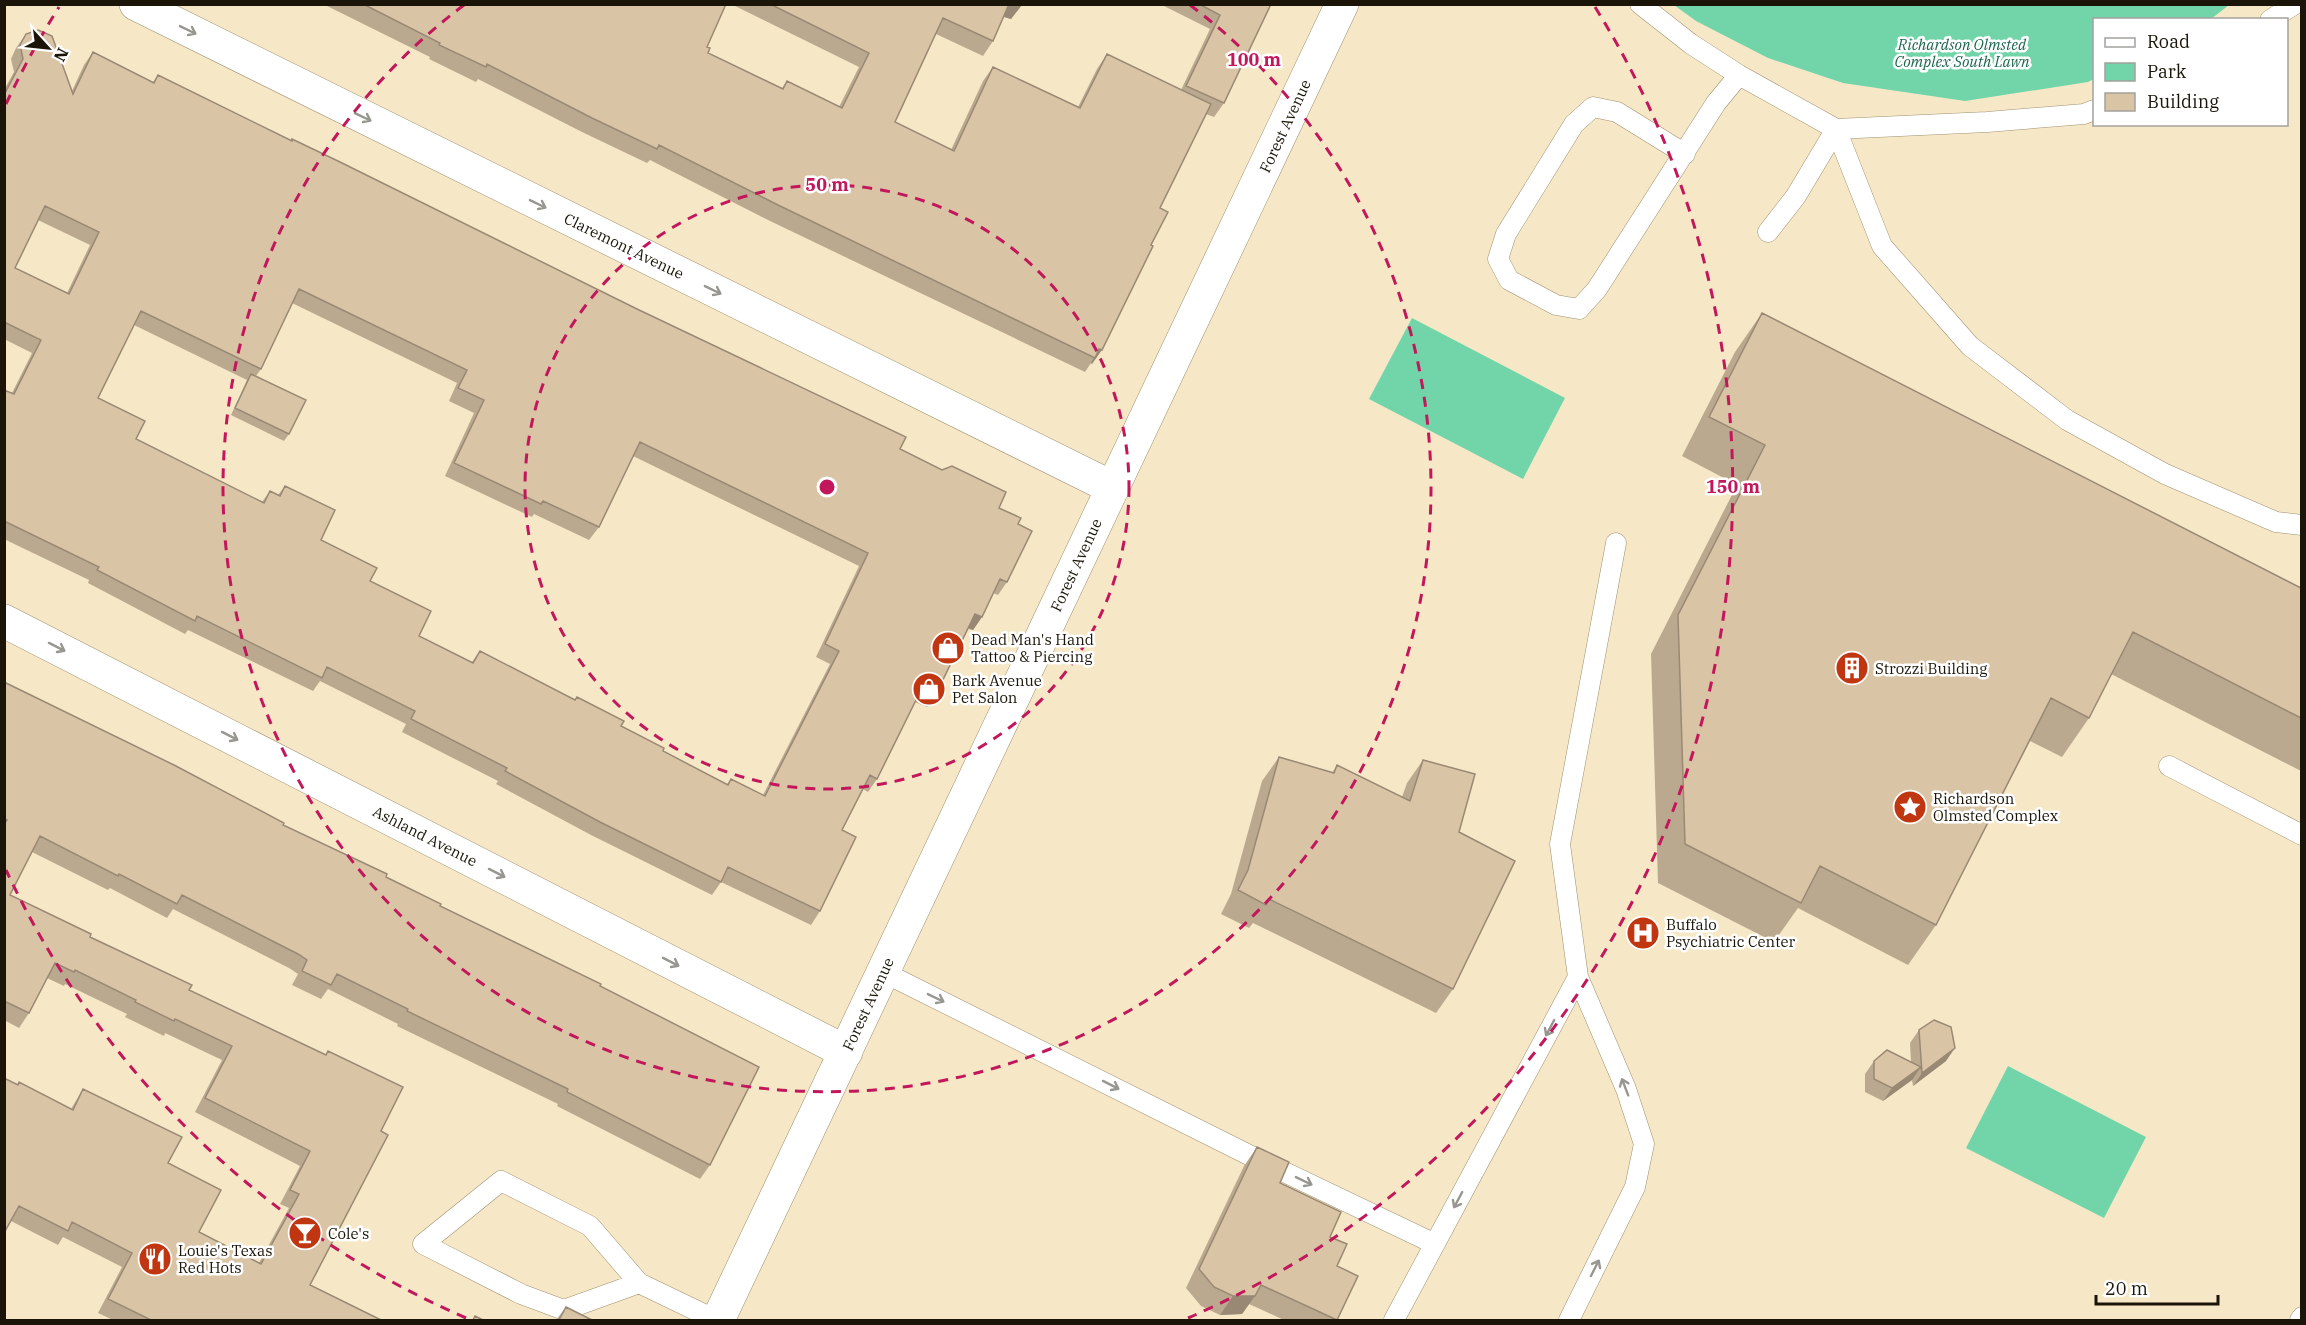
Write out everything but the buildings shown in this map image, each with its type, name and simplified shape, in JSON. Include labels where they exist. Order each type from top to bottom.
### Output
[{"type":"street","name":"Claremont Avenue","points":[[136,4],[1113,488]]},
{"type":"street","name":"Forest Avenue","points":[[717,1320],[1342,4]]},
{"type":"street","name":"Ashland Avenue","points":[[4,621],[846,1052]]},
{"type":"lane","points":[[1640,4],[1691,44],[1739,75],[1836,129],[1987,122],[2084,114],[2093,110]]},
{"type":"lane","points":[[2273,18],[2295,4]]},
{"type":"lane","points":[[1685,154],[1617,112],[1593,107],[1574,124],[1506,234],[1498,259],[1509,280],[1556,305],[1579,309],[1597,289],[1685,154],[1716,104],[1739,75]]},
{"type":"lane","points":[[1768,232],[1796,196],[1836,129]]},
{"type":"lane","points":[[1836,129],[1882,246],[1970,346],[2067,420],[2165,474],[2276,522],[2301,525]]},
{"type":"lane","points":[[1569,1320],[1635,1187],[1644,1144],[1626,1089],[1578,977],[1560,844],[1616,543]]},
{"type":"lane","points":[[2169,766],[2301,835]]},
{"type":"lane","points":[[883,972],[1253,1157],[1435,1244]]},
{"type":"lane","points":[[1394,1320],[1578,977]]},
{"type":"lane","points":[[639,1283],[564,1311],[520,1294],[423,1244],[501,1181],[590,1226],[639,1283],[717,1320]]},
{"type":"green space","name":"Richardson Olmsted Complex South Lawn","points":[[1674,5],[2229,5],[2212,18],[2093,18],[2093,80],[1965,101],[1843,83],[1768,58],[1696,21]]},
{"type":"green space","points":[[1412,318],[1565,398],[1523,479],[1369,399]]},
{"type":"green space","points":[[2008,1066],[2146,1137],[2104,1218],[1966,1148]]},
{"type":"place","name":"Dead Man's Hand Tattoo & Piercing","points":[[948,648]]},
{"type":"place","name":"Strozzi Building","points":[[1852,668]]},
{"type":"place","name":"Bark Avenue Pet Salon","points":[[929,689]]},
{"type":"place","name":"Richardson Olmsted Complex","points":[[1910,807]]},
{"type":"place","name":"Buffalo Psychiatric Center","points":[[1643,933]]},
{"type":"place","name":"Cole's","points":[[305,1233]]},
{"type":"place","name":"Louie's Texas Red Hots","points":[[155,1259]]}]
